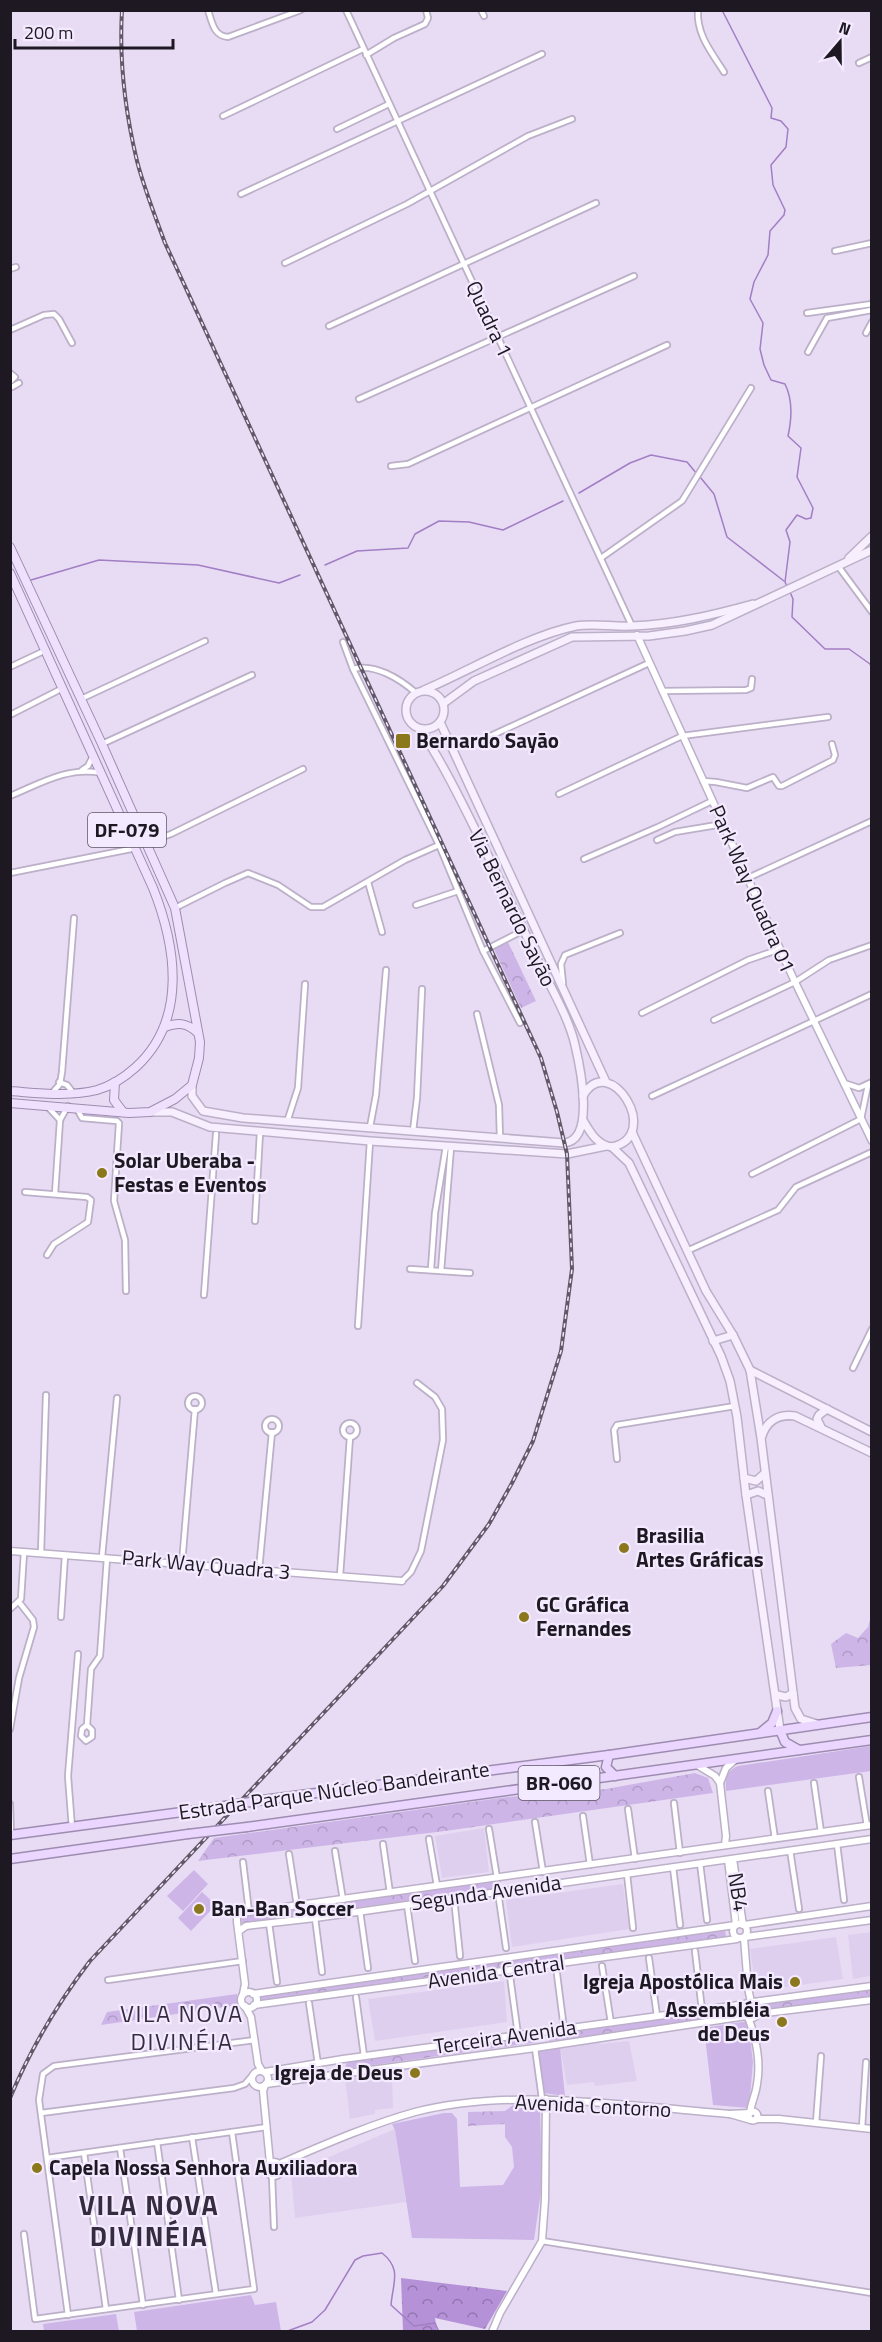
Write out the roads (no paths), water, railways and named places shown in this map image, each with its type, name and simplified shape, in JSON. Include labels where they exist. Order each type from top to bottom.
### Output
[{"type":"highway","points":[[759,1733],[772,1723],[777,1711]]},
{"type":"highway","name":"Estrada Parque Núcleo Bandeirante","points":[[11,1835],[609,1755],[872,1717]]},
{"type":"highway","points":[[780,1730],[785,1742],[799,1750]]},
{"type":"highway","name":"Estrada Parque Núcleo Bandeirante","points":[[10,1859],[872,1740]]},
{"type":"highway","points":[[609,1755],[606,1767],[615,1776]]},
{"type":"main road","points":[[842,564],[872,536]]},
{"type":"main road","name":"DF-079","points":[[10,547],[175,908],[198,1033],[199,1058],[192,1085]]},
{"type":"main road","points":[[444,703],[474,681],[572,637],[685,631],[712,625],[872,550]]},
{"type":"main road","name":"DF-079","points":[[10,573],[136,848],[163,913],[171,940],[173,993],[165,1027],[144,1059],[115,1082],[100,1089],[74,1094],[10,1090]]},
{"type":"main road","points":[[424,690],[439,696],[444,703],[445,713],[440,722],[431,728],[420,729],[412,724],[407,716],[406,707],[409,699],[416,693],[539,638],[588,625],[632,626],[687,620],[767,600]]},
{"type":"main road","points":[[57,674],[65,684],[73,683]]},
{"type":"main road","points":[[70,702],[76,700],[88,714]]},
{"type":"main road","points":[[440,722],[606,1082]]},
{"type":"main road","name":"Via Bernardo Sayão","points":[[420,729],[440,760],[524,930],[575,1045],[583,1096]]},
{"type":"main road","points":[[165,1027],[182,1023],[198,1033]]},
{"type":"main road","points":[[192,1085],[192,1096],[203,1111],[243,1118],[571,1143],[579,1136],[583,1119],[583,1096],[588,1086],[599,1081],[615,1087],[627,1100],[633,1115],[632,1132],[706,1291],[733,1335],[750,1370],[761,1438],[795,1708],[801,1719],[820,1725]]},
{"type":"main road","points":[[115,1082],[114,1100],[123,1112]]},
{"type":"main road","points":[[150,1112],[176,1099],[192,1085]]},
{"type":"main road","points":[[10,1103],[123,1112],[172,1112],[217,1130],[567,1154],[609,1147],[626,1141],[632,1132]]},
{"type":"main road","points":[[583,1119],[591,1134],[629,1163],[727,1372],[735,1406],[746,1495],[777,1695],[780,1730]]},
{"type":"main road","points":[[712,1341],[733,1335]]},
{"type":"main road","points":[[750,1370],[872,1432]]},
{"type":"main road","points":[[821,1427],[817,1419],[827,1409]]},
{"type":"main road","points":[[761,1438],[768,1424],[779,1416],[795,1416],[872,1453]]},
{"type":"main road","points":[[744,1478],[760,1480],[764,1474]]},
{"type":"main road","points":[[746,1495],[758,1491],[767,1495]]},
{"type":"main road","points":[[777,1695],[786,1697],[794,1692]]},
{"type":"street","points":[[208,10],[216,32],[219,36],[228,37],[301,10]]},
{"type":"street","name":"Quadra 1","points":[[346,10],[632,626]]},
{"type":"street","points":[[366,55],[394,38],[425,24],[428,18],[426,10]]},
{"type":"street","points":[[481,10],[484,16]]},
{"type":"street","points":[[698,10],[697,20],[702,38],[724,72]]},
{"type":"street","points":[[223,116],[363,50]]},
{"type":"street","points":[[241,194],[542,54]]},
{"type":"street","points":[[859,63],[872,57]]},
{"type":"street","points":[[337,129],[389,104]]},
{"type":"street","points":[[285,263],[431,191],[528,136],[572,119]]},
{"type":"street","points":[[329,326],[596,203]]},
{"type":"street","points":[[835,251],[872,243]]},
{"type":"street","points":[[359,399],[634,276]]},
{"type":"street","points":[[807,313],[872,304]]},
{"type":"street","points":[[808,352],[827,318],[872,310]]},
{"type":"street","points":[[10,330],[44,315],[54,314],[72,343]]},
{"type":"street","points":[[866,333],[872,322]]},
{"type":"street","points":[[391,466],[408,464],[667,345]]},
{"type":"street","points":[[10,373],[15,377],[10,384],[12,387],[19,383]]},
{"type":"street","points":[[601,558],[682,501],[751,388]]},
{"type":"street","points":[[842,564],[872,612]]},
{"type":"street","name":"Park Way Quadra 01","points":[[637,635],[795,982],[872,1141]]},
{"type":"street","points":[[81,699],[205,641]]},
{"type":"street","points":[[343,642],[353,669],[439,845],[483,951],[520,1023]]},
{"type":"street","points":[[10,667],[46,650]]},
{"type":"street","points":[[484,739],[650,663]]},
{"type":"street","points":[[353,669],[369,667],[405,684],[416,693]]},
{"type":"street","points":[[102,744],[252,675]]},
{"type":"street","points":[[662,691],[746,690],[751,688],[752,679]]},
{"type":"street","points":[[10,715],[63,688]]},
{"type":"street","points":[[559,794],[682,736],[828,717]]},
{"type":"street","points":[[703,781],[747,788],[773,777],[779,786],[783,786],[833,760],[835,755],[832,744]]},
{"type":"street","points":[[77,773],[88,766],[93,755]]},
{"type":"street","points":[[146,843],[171,834],[303,769]]},
{"type":"street","points":[[10,796],[68,773],[90,771],[101,774]]},
{"type":"street","points":[[584,859],[712,801]]},
{"type":"street","points":[[748,878],[872,821]]},
{"type":"street","points":[[657,840],[675,832],[723,824]]},
{"type":"street","points":[[175,908],[246,874],[278,885],[311,907],[318,909],[333,903],[405,860],[439,845]]},
{"type":"street","points":[[10,873],[136,848]]},
{"type":"street","points":[[368,882],[382,932]]},
{"type":"street","points":[[416,905],[458,891]]},
{"type":"street","points":[[53,1092],[62,1072],[74,918]]},
{"type":"street","points":[[483,951],[524,930]]},
{"type":"street","points":[[564,990],[561,964],[564,955],[620,933]]},
{"type":"street","points":[[714,1020],[795,982],[830,960],[872,945]]},
{"type":"street","points":[[642,1013],[748,960],[780,949]]},
{"type":"street","points":[[370,1127],[376,1095],[386,970]]},
{"type":"street","points":[[287,1122],[298,1088],[305,984]]},
{"type":"street","points":[[413,1131],[417,1098],[422,989]]},
{"type":"street","points":[[652,1096],[872,993]]},
{"type":"street","points":[[477,1014],[499,1105],[500,1139]]},
{"type":"street","points":[[59,1082],[67,1084],[74,1094]]},
{"type":"street","points":[[844,1083],[859,1088],[870,1084]]},
{"type":"street","points":[[752,1174],[861,1119],[870,1084]]},
{"type":"street","points":[[45,1104],[60,1120]]},
{"type":"street","points":[[55,1194],[60,1120],[72,1107],[82,1118],[119,1123],[114,1201],[125,1240],[126,1291]]},
{"type":"street","points":[[204,1294],[217,1130]]},
{"type":"street","points":[[255,1221],[260,1132]]},
{"type":"street","points":[[358,1326],[370,1141]]},
{"type":"street","points":[[431,1269],[435,1213],[441,1174],[449,1146]]},
{"type":"street","points":[[441,1271],[447,1214],[449,1146]]},
{"type":"street","points":[[689,1251],[778,1210],[796,1187],[872,1152]]},
{"type":"street","points":[[441,1174],[449,1175]]},
{"type":"street","points":[[26,1192],[91,1200],[88,1222],[54,1244],[47,1255]]},
{"type":"street","points":[[435,1213],[447,1214]]},
{"type":"street","points":[[432,1260],[442,1261]]},
{"type":"street","points":[[410,1269],[470,1273]]},
{"type":"street","points":[[853,1368],[872,1329]]},
{"type":"street","points":[[402,1581],[411,1572],[421,1551],[443,1440],[442,1408],[435,1397],[417,1383]]},
{"type":"street","points":[[42,1553],[46,1395]]},
{"type":"street","points":[[87,1725],[91,1670],[100,1656],[117,1398]]},
{"type":"street","points":[[616,1459],[614,1430],[617,1425],[735,1406]]},
{"type":"street","points":[[182,1563],[195,1409]]},
{"type":"street","points":[[259,1570],[272,1432]]},
{"type":"street","points":[[340,1576],[350,1437]]},
{"type":"street","name":"Park Way Quadra 3","points":[[10,1551],[402,1581]]},
{"type":"street","points":[[10,1729],[19,1678],[34,1627],[33,1620],[19,1602],[24,1552]]},
{"type":"street","points":[[61,1617],[64,1555]]},
{"type":"street","points":[[10,1609],[19,1602]]},
{"type":"street","points":[[72,1828],[68,1776],[78,1654]]},
{"type":"street","points":[[720,1783],[726,1768],[736,1759]]},
{"type":"street","points":[[696,1764],[715,1776],[720,1783]]},
{"type":"street","points":[[860,1777],[869,1825]]},
{"type":"street","name":"NB4","points":[[720,1783],[729,1845]]},
{"type":"street","points":[[814,1783],[821,1832]]},
{"type":"street","points":[[768,1791],[775,1839]]},
{"type":"street","points":[[674,1803],[680,1853]]},
{"type":"street","points":[[10,1804],[11,1835]]},
{"type":"street","points":[[628,1809],[635,1859]]},
{"type":"street","points":[[583,1816],[590,1865]]},
{"type":"street","points":[[535,1822],[543,1872]]},
{"type":"street","name":"Segunda Avenida","points":[[237,1919],[241,1913],[869,1825]]},
{"type":"street","points":[[489,1829],[500,1877],[507,1883],[501,1891],[506,1948]]},
{"type":"street","points":[[429,1839],[437,1886]]},
{"type":"street","name":"Segunda Avenida","points":[[238,1931],[246,1926],[872,1839]]},
{"type":"street","points":[[383,1844],[390,1893]]},
{"type":"street","points":[[837,1844],[844,1900]]},
{"type":"street","points":[[729,1845],[738,1849],[731,1859],[722,1853],[729,1845]]},
{"type":"street","points":[[790,1850],[799,1909]]},
{"type":"street","points":[[335,1851],[343,1899]]},
{"type":"street","points":[[289,1854],[297,1906]]},
{"type":"street","name":"NB4","points":[[731,1859],[740,1925]]},
{"type":"street","points":[[243,1862],[249,1912]]},
{"type":"street","points":[[700,1863],[706,1920]]},
{"type":"street","points":[[673,1867],[680,1925]]},
{"type":"street","points":[[627,1874],[633,1928]]},
{"type":"street","points":[[518,1875],[514,1881],[520,1888]]},
{"type":"street","points":[[407,1905],[410,1890]]},
{"type":"street","points":[[401,1891],[407,1905],[415,1961]]},
{"type":"street","points":[[453,1898],[460,1956]]},
{"type":"street","name":"Avenida Central","points":[[252,1993],[872,1906]]},
{"type":"street","points":[[360,1911],[368,1968]]},
{"type":"street","points":[[315,1918],[322,1972]]},
{"type":"street","points":[[237,1919],[246,1926]]},
{"type":"street","points":[[237,1919],[245,1984],[241,1999],[251,2017],[258,2073],[275,2163],[266,2170],[272,2176],[274,2227]]},
{"type":"street","name":"Avenida Central","points":[[254,2005],[872,1920]]},
{"type":"street","points":[[269,1923],[277,1982]]},
{"type":"street","points":[[740,1925],[747,1930],[741,1938],[733,1934],[740,1925]]},
{"type":"street","name":"NB4","points":[[741,1938],[749,2003]]},
{"type":"street","points":[[695,1951],[702,2010]]},
{"type":"street","points":[[531,1953],[532,1967]]},
{"type":"street","points":[[649,1958],[657,2016]]},
{"type":"street","points":[[108,1980],[243,1961]]},
{"type":"street","points":[[602,1966],[611,2023]]},
{"type":"street","points":[[557,1974],[564,2029]]},
{"type":"street","points":[[510,1976],[518,2035]]},
{"type":"street","points":[[245,1984],[256,1998],[251,2017]]},
{"type":"street","name":"Terceira Avenida","points":[[258,2073],[364,2056],[872,1986]]},
{"type":"street","points":[[243,1994],[252,1993]]},
{"type":"street","points":[[356,1996],[364,2056]]},
{"type":"street","points":[[757,2016],[872,2000]]},
{"type":"street","points":[[309,2003],[318,2064]]},
{"type":"street","points":[[753,2115],[759,2072],[754,2036],[743,2012],[749,2003],[759,2007],[754,2036]]},
{"type":"street","points":[[245,2006],[254,2005]]},
{"type":"street","name":"Terceira Avenida","points":[[41,2114],[222,2090],[245,2084],[261,2086],[757,2016]]},
{"type":"street","points":[[492,2331],[542,2241],[545,2200],[542,2031]]},
{"type":"street","points":[[68,2314],[41,2114],[40,2088],[43,2074],[54,2066],[255,2040]]},
{"type":"street","points":[[816,2123],[821,2056]]},
{"type":"street","points":[[343,2059],[339,2062],[339,2066],[345,2074]]},
{"type":"street","points":[[329,2062],[334,2064],[332,2076]]},
{"type":"street","points":[[862,2128],[866,2062]]},
{"type":"street","points":[[245,2084],[258,2073]]},
{"type":"street","points":[[258,2073],[267,2075],[261,2086]]},
{"type":"street","name":"Avenida Contorno","points":[[272,2176],[278,2174],[275,2163],[288,2162],[416,2112],[467,2104],[544,2099],[753,2115],[872,2129]]},
{"type":"street","points":[[47,2158],[267,2127]]},
{"type":"street","points":[[24,2234],[34,2319],[254,2289],[232,2132]]},
{"type":"street","points":[[192,2137],[216,2294]]},
{"type":"street","points":[[158,2142],[179,2300]]},
{"type":"street","points":[[120,2148],[143,2305]]},
{"type":"street","points":[[84,2153],[106,2309]]},
{"type":"street","points":[[542,2241],[872,2293]]},
{"type":"waterway","points":[[722,10],[772,108],[771,118],[781,121],[788,129],[786,147],[771,165],[773,185],[785,210],[784,215],[770,231],[768,255],[754,282],[750,299],[763,323],[760,349],[764,365],[771,380],[785,384],[788,390],[791,409],[788,436],[801,448],[797,477],[813,508],[811,518],[806,519],[797,515],[786,530],[790,542],[785,582],[788,588]]},
{"type":"waterway","points":[[579,493],[630,463],[651,455],[687,462],[697,474]]},
{"type":"waterway","points":[[700,477],[714,494],[727,537],[784,581]]},
{"type":"waterway","points":[[325,565],[357,551],[408,548],[415,534],[439,521],[469,522],[503,530],[563,501]]},
{"type":"waterway","points":[[31,580],[99,560],[198,565],[279,583],[300,575]]},
{"type":"waterway","points":[[790,592],[793,599],[792,617],[825,649],[849,649],[870,664],[872,669]]},
{"type":"waterway","points":[[285,2332],[312,2322],[325,2310],[355,2260],[363,2256],[382,2253],[394,2270],[391,2305],[414,2326],[435,2323],[439,2332]]},
{"type":"railway","points":[[10,2098],[46,2027],[90,1961],[443,1586],[489,1524],[533,1441],[561,1351],[572,1269],[567,1154],[541,1058],[165,243],[140,171],[129,123],[122,67],[122,10]]},
{"type":"place","name":"Bernardo Sayão","points":[[403,741]]},
{"type":"place","name":"Solar Uberaba - Festas e Eventos","points":[[102,1173]]},
{"type":"place","name":"Brasilia Artes Gráficas","points":[[624,1548]]},
{"type":"place","name":"GC Gráfica Fernandes","points":[[524,1617]]},
{"type":"place","name":"Ban-Ban Soccer","points":[[199,1909]]},
{"type":"place","name":"Igreja Apostólica Mais","points":[[795,1982]]},
{"type":"place","name":"Assembléia de Deus","points":[[782,2022]]},
{"type":"place","name":"Igreja de Deus","points":[[415,2073]]},
{"type":"place","name":"Capela Nossa Senhora Auxiliadora","points":[[37,2168]]},
{"type":"district","name":"VILA NOVA DIVINÉIA","points":[[182,2028]]},
{"type":"district","name":"VILA NOVA DIVINÉIA","points":[[149,2222]]}]
